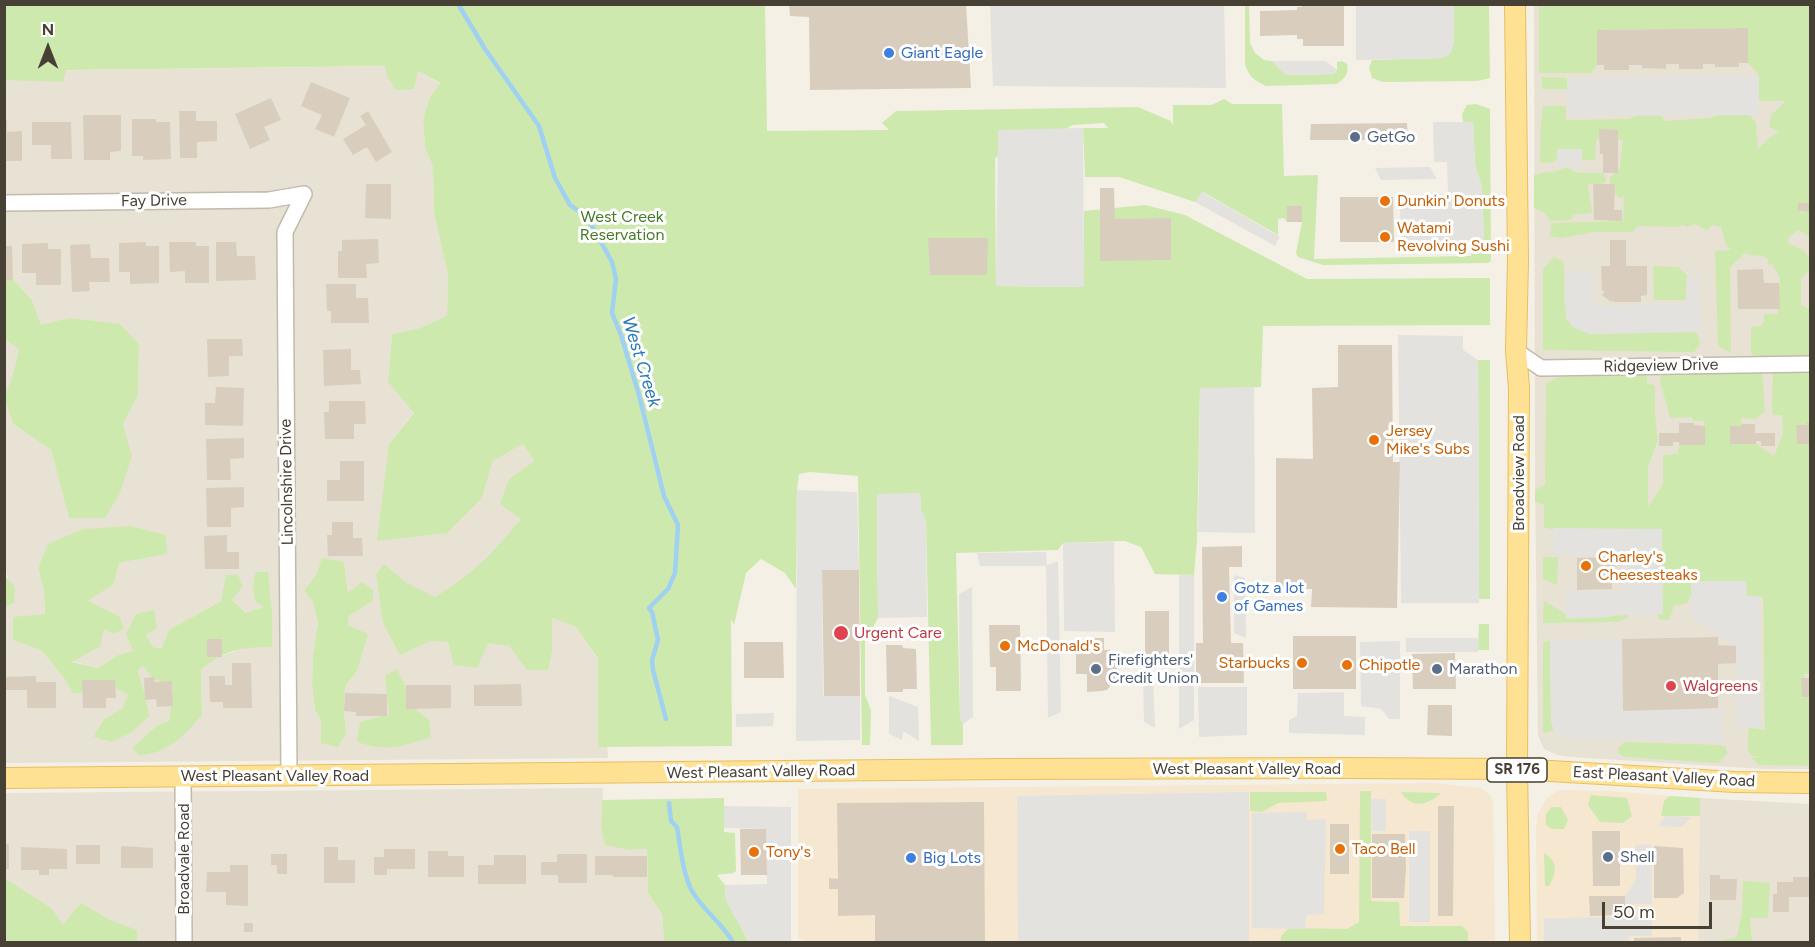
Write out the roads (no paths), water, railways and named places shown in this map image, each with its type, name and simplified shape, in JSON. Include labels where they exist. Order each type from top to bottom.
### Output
[{"type":"main road","name":"Broadview Road","points":[[1515,4],[1518,251],[1516,351],[1519,388],[1517,770],[1520,942]]},
{"type":"main road","name":"West Pleasant Valley Road","points":[[4,778],[1055,769],[1517,770]]},
{"type":"main road","name":"East Pleasant Valley Road","points":[[1517,770],[1810,783]]},
{"type":"street","name":"Fay Drive","points":[[4,203],[269,200],[304,194]]},
{"type":"street","name":"Lincolnshire Drive","points":[[290,776],[285,232],[304,194]]},
{"type":"street","name":"Ridgeview Drive","points":[[1516,351],[1540,368],[1810,364]]},
{"type":"street","name":"Broadvale Road","points":[[183,776],[184,942]]},
{"type":"waterway","name":"West Creek","points":[[458,4],[485,49],[539,126],[555,178],[570,205],[587,217],[612,262],[616,279],[612,313],[639,395],[664,496],[678,525],[675,573],[668,589],[649,608],[652,612],[658,640],[652,660],[653,670],[666,719]]},
{"type":"waterway","name":"West Creek","points":[[669,803],[671,821],[677,827],[682,860],[692,891],[733,942]]},
{"type":"place","name":"Giant Eagle","points":[[889,53]]},
{"type":"place","name":"GetGo","points":[[1355,137]]},
{"type":"place","name":"Dunkin' Donuts","points":[[1385,201]]},
{"type":"place","name":"Watami Revolving Sushi","points":[[1385,237]]},
{"type":"place","name":"Jersey Mike's Subs","points":[[1374,440]]},
{"type":"place","name":"Charley's Cheesesteaks","points":[[1586,566]]},
{"type":"place","name":"Gotz a lot of Games","points":[[1222,597]]},
{"type":"place","name":"Urgent Care","points":[[841,633]]},
{"type":"place","name":"McDonald's","points":[[1005,646]]},
{"type":"place","name":"Starbucks","points":[[1302,663]]},
{"type":"place","name":"Chipotle","points":[[1347,665]]},
{"type":"place","name":"Firefighters' Credit Union","points":[[1096,669]]},
{"type":"place","name":"Marathon","points":[[1437,669]]},
{"type":"place","name":"Walgreens","points":[[1671,686]]},
{"type":"place","name":"Taco Bell","points":[[1340,849]]},
{"type":"place","name":"Tony's","points":[[754,852]]},
{"type":"place","name":"Shell","points":[[1608,857]]},
{"type":"place","name":"Big Lots","points":[[911,858]]},
{"type":"park label","name":"West Creek Reservation","points":[[622,226]]}]
